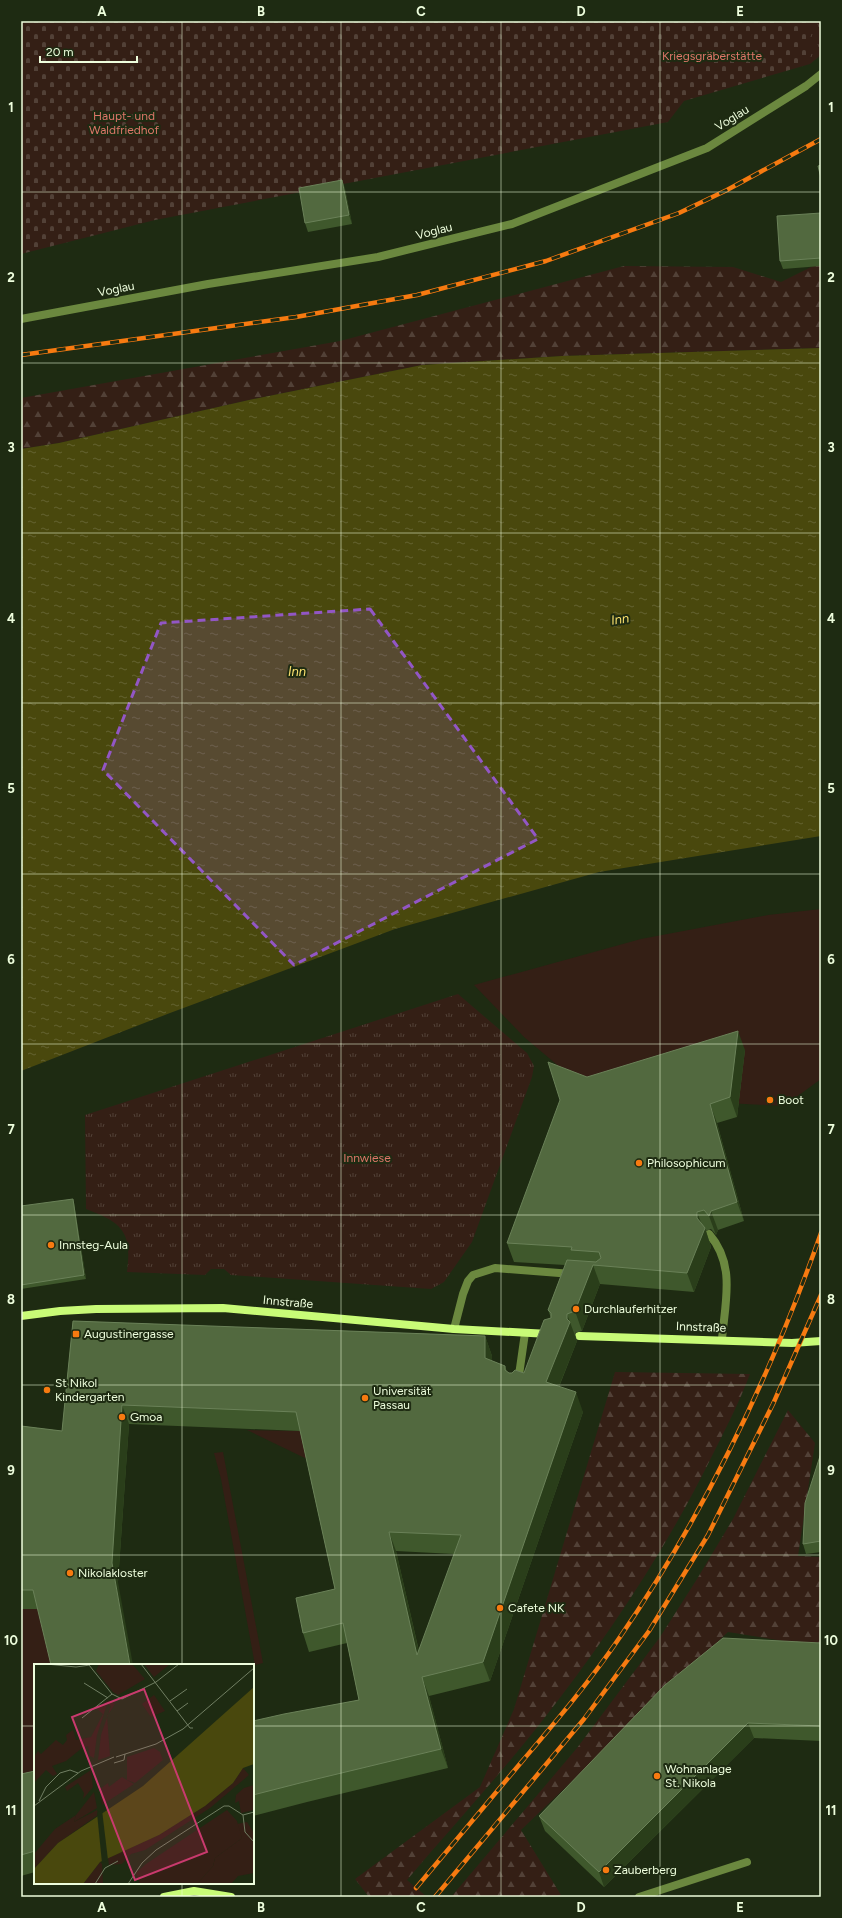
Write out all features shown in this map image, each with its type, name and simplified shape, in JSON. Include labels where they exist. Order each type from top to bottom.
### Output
[{"type":"street","name":"Voglau","points":[[21,319],[208,284],[378,257],[512,224],[707,148],[806,86],[821,74]]},
{"type":"street","points":[[709,1234],[724,1256],[727,1273],[722,1340]]},
{"type":"street","points":[[454,1329],[463,1294],[472,1275],[495,1268],[580,1275]]},
{"type":"street","name":"Innstraße","points":[[21,1316],[60,1311],[96,1309],[223,1308],[454,1329],[553,1334]]},
{"type":"street","points":[[517,1387],[525,1333]]},
{"type":"street","name":"Innstraße","points":[[579,1336],[792,1343],[821,1341]]},
{"type":"street","points":[[640,1897],[747,1862]]},
{"type":"street","points":[[164,1897],[194,1890],[231,1897]]},
{"type":"highlighted area","points":[[370,609],[538,839],[294,965],[103,770],[161,623]]},
{"type":"green space","name":"Haupt- und Waldfriedhof","points":[[21,21],[810,21],[810,64],[684,101],[668,122],[155,220],[21,254]]},
{"type":"green space","points":[[810,21],[821,21],[821,55],[810,64]]},
{"type":"green space","points":[[821,262],[821,348],[562,356],[422,365],[249,400],[59,443],[21,449],[21,398],[340,341],[624,266],[733,267],[781,282]]},
{"type":"green space","points":[[821,909],[821,1079],[784,1106],[594,1096],[524,1037],[474,985],[641,939],[768,915]]},
{"type":"green space","name":"Innwiese","points":[[458,994],[527,1053],[534,1066],[532,1077],[472,1242],[444,1282],[431,1289],[231,1275],[224,1269],[211,1269],[205,1275],[127,1272],[128,1247],[126,1238],[122,1231],[109,1219],[86,1209],[85,1115]]},
{"type":"green space","points":[[615,1372],[750,1374],[732,1416],[674,1528],[610,1629],[523,1745],[407,1880],[427,1897],[369,1897],[355,1879],[480,1787],[514,1709]]},
{"type":"green space","points":[[788,1410],[815,1443],[798,1556],[821,1557],[821,1647],[728,1632],[521,1830],[561,1895],[555,1897],[451,1897],[577,1748],[660,1637],[733,1519]]},
{"type":"green space","points":[[247,1430],[303,1431],[309,1460]]},
{"type":"green space","points":[[223,1452],[263,1663],[255,1665],[221,1479],[214,1453]]},
{"type":"green space","points":[[21,1609],[40,1609],[53,1664],[34,1664],[34,1792],[21,1795]]},
{"type":"water","name":"Inn","points":[[821,348],[821,836],[599,872],[395,929],[170,1013],[21,1071],[21,449],[59,443],[249,400],[422,365],[562,356]]},
{"type":"building","points":[[821,165],[821,178],[818,166]]},
{"type":"building","points":[[342,180],[349,215],[305,223],[299,188]]},
{"type":"building","points":[[821,213],[821,258],[780,261],[777,216]]},
{"type":"building","name":"Nikolakloster","points":[[738,1031],[730,1097],[710,1104],[737,1202],[711,1211],[709,1216],[704,1210],[697,1212],[697,1218],[705,1228],[687,1273],[593,1265],[575,1311],[567,1314],[567,1319],[570,1322],[546,1382],[576,1392],[483,1662],[422,1677],[441,1749],[254,1795],[254,1721],[359,1700],[343,1623],[303,1633],[296,1598],[335,1589],[296,1412],[122,1405],[112,1563],[130,1664],[51,1664],[33,1590],[21,1590],[21,1426],[62,1431],[73,1321],[485,1336],[485,1358],[505,1366],[505,1370],[509,1373],[512,1373],[515,1370],[524,1373],[544,1320],[551,1318],[551,1313],[548,1310],[567,1260],[596,1262],[601,1258],[599,1252],[571,1250],[572,1247],[507,1243],[560,1100],[548,1062],[587,1077]],"holes":[[[389,1532],[461,1535],[417,1655]]]},
{"type":"building","name":"Innsteg-Aula","points":[[73,1199],[84,1275],[21,1285],[21,1206]]},
{"type":"building","points":[[821,1453],[821,1541],[803,1544],[805,1503]]},
{"type":"building","name":"Wohnanlage St. Nikola","points":[[723,1638],[821,1643],[821,1726],[748,1723],[599,1872],[539,1816],[665,1685]]},
{"type":"building","points":[[34,1771],[34,1851],[21,1855],[21,1774]]},
{"type":"railway","points":[[21,355],[296,317],[417,295],[546,261],[679,213],[727,190],[821,139]]},
{"type":"railway","points":[[416,1888],[586,1684],[609,1653],[651,1590],[680,1542],[734,1442],[780,1339],[821,1233]]},
{"type":"railway","points":[[435,1897],[584,1719],[649,1631],[708,1535],[773,1404],[821,1295]]},
{"type":"place","name":"Boot","points":[[770,1100]]},
{"type":"place","name":"Philosophicum","points":[[639,1163]]},
{"type":"place","name":"Innsteg-Aula","points":[[51,1245]]},
{"type":"place","name":"Durchlauferhitzer","points":[[576,1309]]},
{"type":"place","name":"Augustinergasse","points":[[76,1334]]},
{"type":"place","name":"St Nikol Kindergarten","points":[[47,1390]]},
{"type":"place","name":"Universität Passau","points":[[365,1398]]},
{"type":"place","name":"Gmoa","points":[[122,1417]]},
{"type":"place","name":"Nikolakloster","points":[[70,1573]]},
{"type":"place","name":"Cafete NK","points":[[500,1608]]},
{"type":"place","name":"Wohnanlage St. Nikola","points":[[657,1776]]},
{"type":"place","name":"Zauberberg","points":[[606,1870]]},
{"type":"park label","name":"Kriegsgräberstätte","points":[[712,56]]}]
